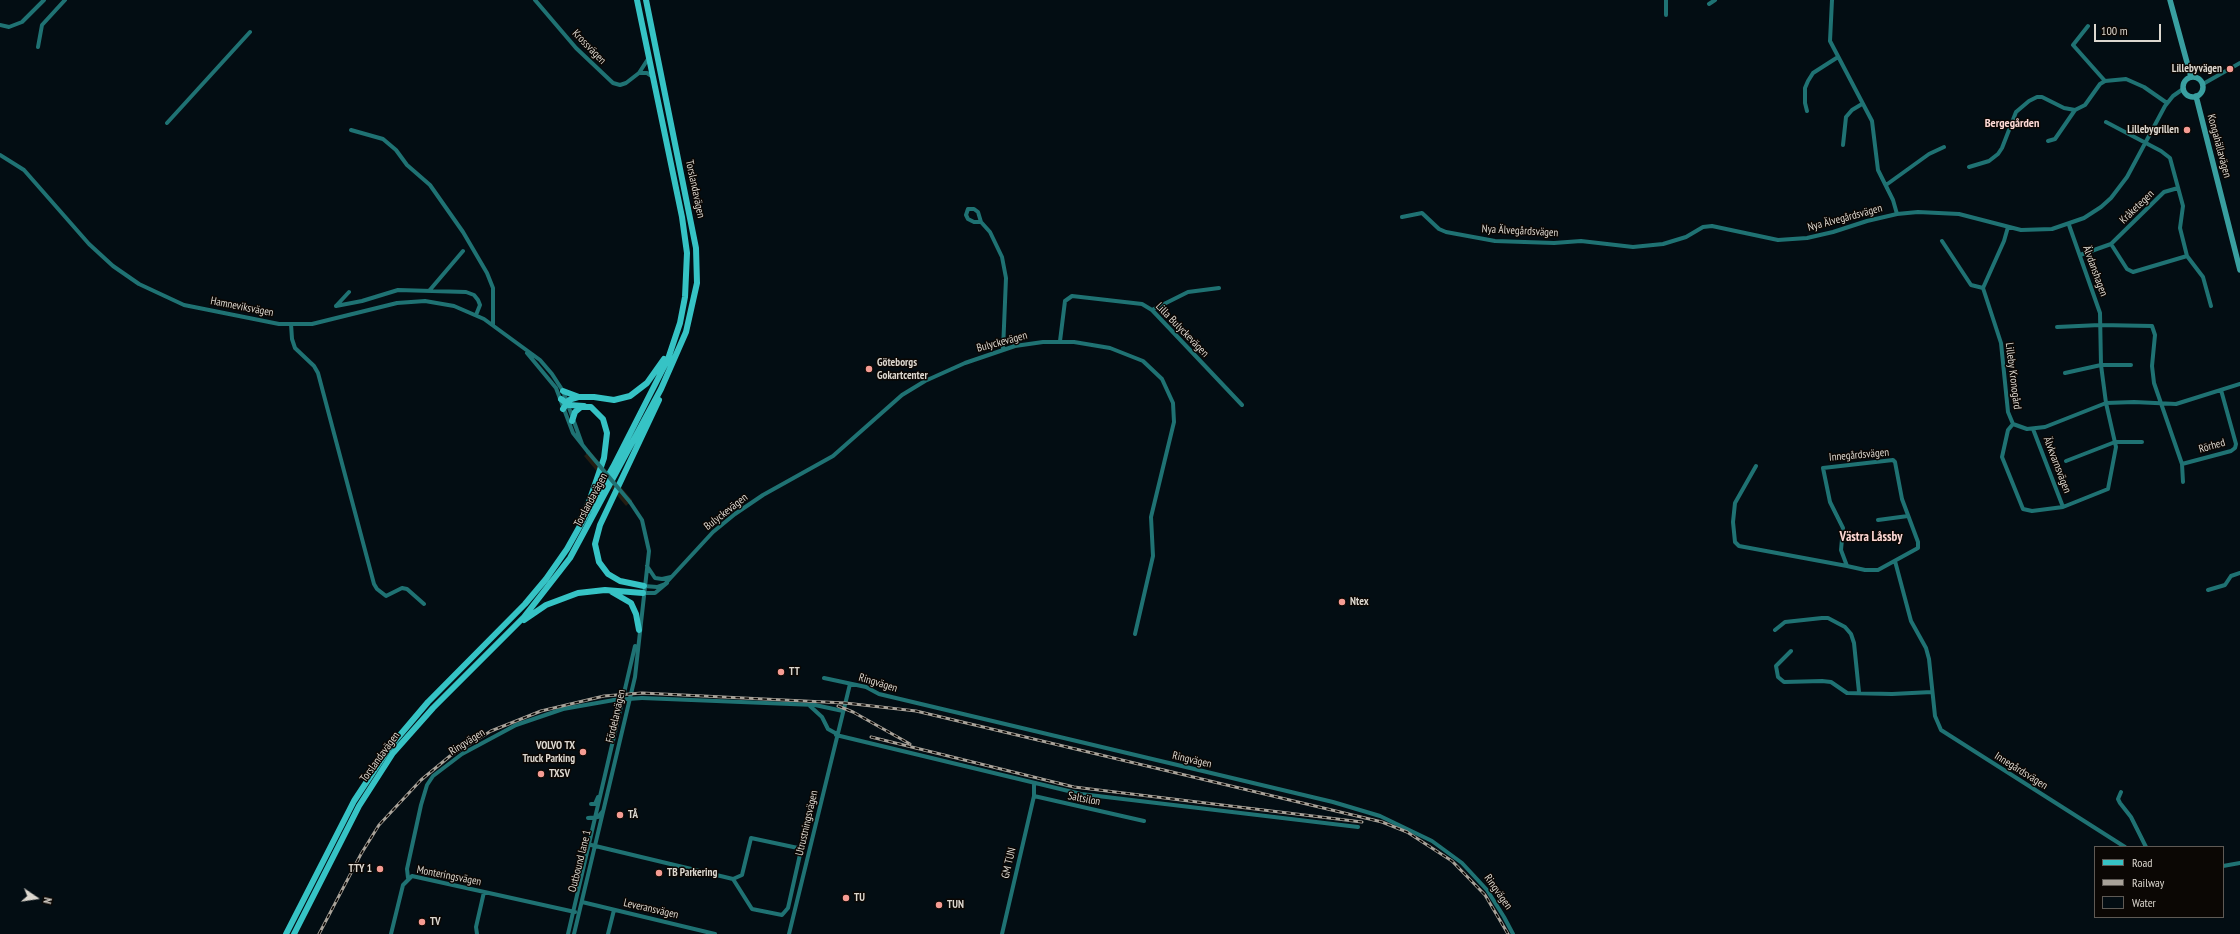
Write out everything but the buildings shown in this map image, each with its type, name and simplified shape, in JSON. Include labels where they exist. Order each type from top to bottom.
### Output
[{"type":"main road","name":"Torslandavägen","points":[[286,934],[354,801],[376,765],[428,702],[520,609],[546,579],[577,533],[662,371],[674,341],[685,297],[687,253],[637,0]]},
{"type":"main road","name":"Torslandavägen","points":[[294,934],[359,806],[393,753],[433,708],[504,637],[546,590],[576,547],[661,388],[686,332],[697,283],[696,248],[646,0]]},
{"type":"main road","points":[[644,586],[624,583],[608,574],[597,557],[596,539],[600,525],[672,374],[683,348],[686,332]]},
{"type":"main road","points":[[563,391],[579,397],[594,397],[614,400],[630,396],[652,378],[674,341]]},
{"type":"main road","points":[[563,409],[567,403],[579,397]]},
{"type":"main road","points":[[520,609],[558,556],[578,524],[589,502],[604,458],[607,437],[603,419],[595,409],[567,403],[561,398]]},
{"type":"main road","points":[[572,420],[578,410],[584,406]]},
{"type":"main road","points":[[504,637],[546,605],[578,593],[605,590],[644,593]]},
{"type":"main road","points":[[605,590],[622,596],[631,603],[636,614],[639,630]]},
{"type":"street","points":[[0,25],[9,27],[22,22],[44,0]]},
{"type":"street","points":[[38,47],[42,25],[65,0]]},
{"type":"street","name":"Krossvägen","points":[[534,0],[576,48],[612,82],[624,84],[639,73],[646,65],[649,57]]},
{"type":"street","points":[[1666,0],[1666,15]]},
{"type":"street","points":[[1709,4],[1715,0]]},
{"type":"street","points":[[1832,0],[1829,35],[1838,57],[1872,122],[1878,170],[1886,185],[1897,214]]},
{"type":"street","points":[[2170,0],[2191,76]]},
{"type":"street","points":[[2088,26],[2073,45],[2106,81]]},
{"type":"street","points":[[167,123],[250,32]]},
{"type":"street","points":[[1808,111],[1804,103],[1805,88],[1808,81],[1813,73],[1838,57]]},
{"type":"street","points":[[2203,84],[2240,63]]},
{"type":"street","points":[[639,73],[647,73],[653,78]]},
{"type":"street","points":[[2191,76],[2198,78],[2203,84],[2202,91],[2196,96],[2188,96],[2183,89],[2185,80],[2191,76]]},
{"type":"street","points":[[2048,141],[2054,139],[2075,110],[2084,104],[2100,84],[2106,81],[2126,79],[2144,87],[2167,103]]},
{"type":"street","name":"Nya Älvegårdsvägen","points":[[1402,217],[1422,213],[1438,229],[1446,232],[1495,241],[1554,244],[1581,241],[1642,247],[1676,240],[1707,226],[1719,226],[1773,239],[1792,240],[1822,235],[1897,214],[1918,212],[1959,214],[2021,230],[2046,230],[2069,225],[2096,211],[2112,198],[2127,177],[2167,103],[2183,89]]},
{"type":"street","name":"Kongahällavägen","points":[[2196,96],[2240,270]]},
{"type":"street","points":[[1969,167],[1989,161],[1998,154],[2002,148],[2016,112],[2029,100],[2042,97],[2064,108],[2075,110]]},
{"type":"street","points":[[1843,145],[1846,117],[1852,110],[1862,104]]},
{"type":"street","points":[[2106,122],[2170,158],[2183,206],[2180,228],[2187,256],[2203,278],[2211,306]]},
{"type":"street","points":[[351,130],[383,139],[396,150],[407,165],[430,185],[463,232],[487,273],[493,288],[493,325]]},
{"type":"street","points":[[1886,185],[1929,154],[1944,147]]},
{"type":"street","name":"Hamneviksvägen","points":[[0,155],[24,170],[89,244],[113,266],[139,284],[184,305],[279,324],[312,324],[397,303],[412,302],[441,304],[476,315],[493,325],[547,367],[563,391],[572,420],[582,444]]},
{"type":"street","name":"Kråketegen","points":[[2080,255],[2111,244],[2164,192],[2178,188]]},
{"type":"street","points":[[981,222],[990,232],[1002,257],[1006,278],[1003,350]]},
{"type":"street","name":"Älvdanshagen","points":[[2063,507],[2108,489],[2115,451],[2115,442],[2106,403],[2101,365],[2100,313],[2096,298],[2069,225]]},
{"type":"street","points":[[1942,241],[1971,285],[1984,288],[2004,241],[2008,227]]},
{"type":"street","points":[[2111,244],[2127,269],[2133,272],[2187,256]]},
{"type":"street","points":[[429,291],[463,251]]},
{"type":"street","points":[[1152,310],[1188,292],[1219,288]]},
{"type":"street","name":"Lilleby Kronogård","points":[[1984,288],[2000,343],[2008,412],[2013,424],[2022,428],[2033,429],[2050,426],[2106,403],[2134,402],[2176,404],[2240,384]]},
{"type":"street","points":[[349,292],[336,306],[362,301],[398,290],[466,292],[474,295],[479,302],[476,315]]},
{"type":"street","name":"Lilla Bulyckevägen","points":[[1060,341],[1065,301],[1072,296],[1142,304],[1152,310],[1242,405]]},
{"type":"street","points":[[291,324],[292,339],[295,348],[314,366],[318,373],[376,589],[386,596],[402,588],[407,589],[424,604]]},
{"type":"street","points":[[2057,327],[2100,325],[2152,326],[2155,335],[2152,367],[2154,383],[2163,404],[2182,464],[2183,482]]},
{"type":"street","name":"Bulyckevägen","points":[[644,593],[653,594],[660,591],[710,535],[735,514],[763,496],[833,456],[902,395],[925,381],[953,368],[1003,350],[1032,343],[1060,341],[1095,345],[1136,358],[1150,366],[1162,379],[1173,403],[1174,422],[1151,517],[1153,556],[1134,634]]},
{"type":"street","name":"Hamneviksvägen","points":[[522,347],[544,371],[561,398],[563,409],[573,433],[630,502],[645,528],[648,551],[644,593]]},
{"type":"street","points":[[2065,373],[2101,365],[2131,365]]},
{"type":"street","name":"Rörhed","points":[[2182,464],[2231,451],[2235,448],[2236,444],[2221,390]]},
{"type":"street","points":[[2013,424],[2008,430],[2002,457],[2021,506],[2028,511],[2063,507]]},
{"type":"street","name":"Älvkvarnsvägen","points":[[2033,429],[2063,507]]},
{"type":"street","points":[[2066,461],[2115,442],[2142,442]]},
{"type":"street","name":"Innegårdsvägen","points":[[1756,466],[1735,503],[1733,522],[1735,542],[1739,546],[1870,571],[1895,561],[1918,548],[1918,542],[1900,491],[1895,462],[1893,460],[1826,466],[1823,471],[1826,489],[1843,528],[1841,550],[1847,566]]},
{"type":"street","points":[[1878,520],[1908,516]]},
{"type":"street","name":"Innegårdsvägen","points":[[1895,561],[1910,620],[1927,653],[1936,720],[1944,732],[2123,846]]},
{"type":"street","points":[[647,566],[655,578],[670,578]]},
{"type":"street","points":[[2208,590],[2225,585],[2231,576],[2240,573]]},
{"type":"street","name":"Bulyckevägen","points":[[644,586],[659,586],[670,578]]},
{"type":"street","name":"Fördelarvägen","points":[[591,845],[605,805],[635,677],[644,593]]},
{"type":"street","points":[[1775,630],[1785,622],[1822,618],[1828,618],[1845,627],[1851,634],[1854,643],[1859,692]]},
{"type":"street","name":"Fördelarvägen","points":[[591,845],[593,826],[639,630]]},
{"type":"street","points":[[1791,651],[1776,666],[1778,677],[1788,683],[1822,681],[1831,682],[1844,692],[1892,694],[1932,692]]},
{"type":"street","points":[[824,678],[850,684]]},
{"type":"street","name":"Ringvägen","points":[[841,717],[850,684],[866,687],[879,694],[1333,802],[1380,816],[1432,840],[1462,863],[1487,890],[1504,916],[1513,934]]},
{"type":"street","name":"Ringvägen","points":[[408,878],[408,865],[421,805],[427,785],[433,776],[462,754],[516,725],[563,709],[614,700],[642,698],[810,706]]},
{"type":"street","points":[[810,706],[828,707],[843,711]]},
{"type":"street","points":[[810,706],[822,717],[828,729],[837,735],[1081,794],[1358,827]]},
{"type":"street","name":"Utrustningsvägen","points":[[789,934],[841,717]]},
{"type":"street","points":[[1034,783],[1034,796]]},
{"type":"street","name":"Fördelarvägen","points":[[591,804],[597,801],[603,788]]},
{"type":"street","points":[[2121,792],[2118,799],[2131,817],[2146,846]]},
{"type":"street","name":"Saltsilon","points":[[1034,796],[1144,821]]},
{"type":"street","name":"GM TUN","points":[[1002,934],[1034,796]]},
{"type":"street","name":"Fördelarvägen","points":[[596,818],[601,814],[605,805]]},
{"type":"street","name":"Outbound lane 1","points":[[591,845],[601,814]]},
{"type":"street","points":[[574,934],[575,912],[582,902],[591,845],[593,826],[588,818],[596,818]]},
{"type":"street","points":[[591,845],[733,879],[742,874],[751,838],[798,848],[801,850],[788,908],[782,915],[752,909],[733,879]]},
{"type":"street","points":[[568,934],[575,912],[591,845]]},
{"type":"street","points":[[2224,866],[2240,863]]},
{"type":"street","name":"Monteringsvägen","points":[[391,934],[403,885],[408,878],[419,876],[575,912]]},
{"type":"street","points":[[477,934],[476,927],[484,892]]},
{"type":"street","name":"Leveransvägen","points":[[582,902],[715,934]]},
{"type":"street","points":[[608,934],[614,910]]},
{"type":"water","points":[[0,0],[2240,0],[2240,934],[0,934]]},
{"type":"pier","points":[[590,451],[632,500],[626,506],[584,456]]},
{"type":"railway","points":[[319,934],[361,854],[379,825],[421,780],[450,756],[491,731],[541,711],[604,696],[642,693],[845,703],[916,711],[1382,822],[1407,832],[1452,861],[1485,895],[1508,934]]},
{"type":"railway","points":[[838,706],[853,712],[910,744]]},
{"type":"railway","points":[[871,737],[1074,787],[1362,822]]},
{"type":"place","name":"Lillebyvägen","points":[[2230,69]]},
{"type":"place","name":"Lillebygrillen","points":[[2187,130]]},
{"type":"place","name":"Göteborgs Gokartcenter","points":[[869,369]]},
{"type":"place","name":"Ntex","points":[[1342,602]]},
{"type":"place","name":"TT","points":[[781,672]]},
{"type":"place","name":"VOLVO TX Truck Parking","points":[[583,752]]},
{"type":"place","name":"TXSV","points":[[541,774]]},
{"type":"place","name":"TÅ","points":[[620,815]]},
{"type":"place","name":"TTY 1","points":[[380,869]]},
{"type":"place","name":"TB Parkering","points":[[659,873]]},
{"type":"place","name":"TU","points":[[846,898]]},
{"type":"place","name":"TUN","points":[[939,905]]},
{"type":"place","name":"TV","points":[[422,922]]},
{"type":"district","name":"Bergegården","points":[[2012,124]]},
{"type":"district","name":"Västra Låssby","points":[[1871,537]]}]
